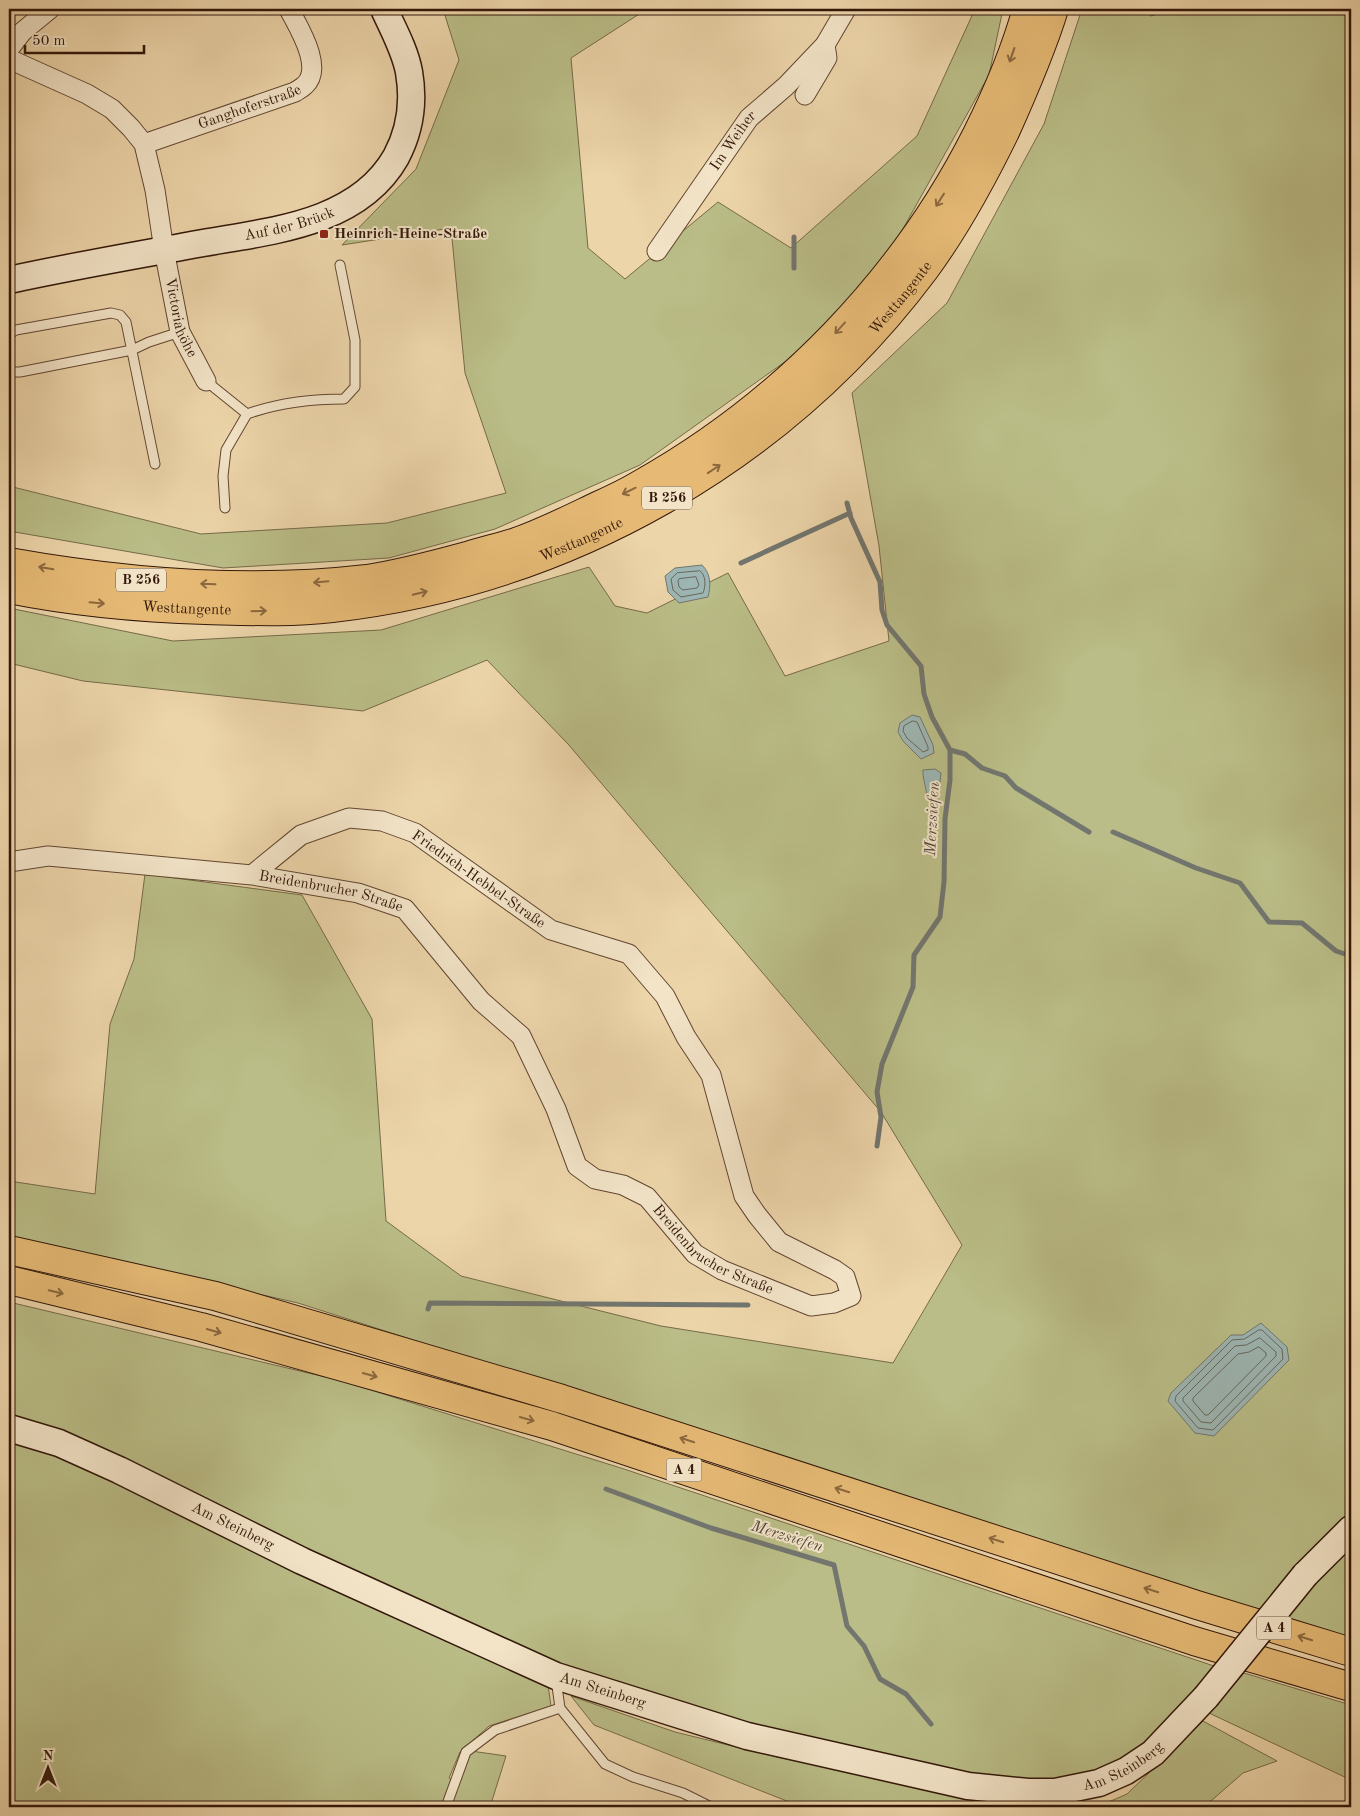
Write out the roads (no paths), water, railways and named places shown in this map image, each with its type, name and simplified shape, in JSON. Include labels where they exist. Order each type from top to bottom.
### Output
[{"type":"highway","name":"Westtangente","points":[[9,562],[60,571],[166,583],[274,586],[367,578],[435,565],[518,541],[637,486],[690,455],[777,390],[827,342],[862,303],[910,244],[958,172],[1010,62],[1027,9]]},
{"type":"highway","name":"Westtangente","points":[[9,589],[49,597],[150,608],[252,612],[329,608],[375,602],[466,582],[533,560],[605,532],[650,508],[696,481],[782,419],[822,385],[894,308],[937,252],[992,159],[1027,83],[1054,9]]},
{"type":"highway","name":"A 4","points":[[9,1250],[215,1296],[544,1394],[1197,1605],[1351,1652]]},
{"type":"highway","name":"A 4","points":[[9,1280],[201,1327],[552,1426],[1194,1641],[1351,1687]]},
{"type":"main road","name":"Auf der Brück","points":[[9,280],[266,232],[307,221],[352,204],[372,188],[389,169],[401,146],[409,122],[411,96],[409,71],[401,47],[384,9]]},
{"type":"main road","name":"Am Steinberg","points":[[9,1428],[59,1443],[110,1466],[302,1561],[556,1676],[747,1736],[968,1786],[1028,1792],[1055,1800],[1099,1784],[1126,1771],[1153,1753],[1206,1697],[1305,1575],[1351,1529]]},
{"type":"street","points":[[9,49],[22,32],[50,9]]},
{"type":"street","name":"Ganghoferstraße","points":[[144,144],[295,92],[306,84],[311,71],[311,56],[289,9]]},
{"type":"street","name":"Im Weiher","points":[[657,252],[749,118],[786,86],[825,45],[846,9]]},
{"type":"street","name":"Im Weiher","points":[[805,95],[827,58],[825,45]]},
{"type":"street","points":[[9,59],[87,94],[112,108],[144,144],[155,190],[164,250]]},
{"type":"street","name":"Victoriahöhe","points":[[164,250],[180,332],[206,381]]},
{"type":"street","name":"Friedrich-Hebbel-Straße","points":[[252,875],[301,835],[349,818],[382,822],[415,833],[551,930],[629,954]]},
{"type":"street","name":"Breidenbrucher Straße","points":[[9,862],[48,856],[252,875],[358,893],[405,909],[481,1001],[520,1036],[556,1109],[576,1166],[595,1179],[623,1185],[647,1197],[695,1254],[722,1270],[811,1306],[834,1303],[850,1296],[845,1277],[778,1242],[744,1196],[711,1075],[686,1037],[665,996],[629,954]]},
{"type":"lane","points":[[225,508],[224,476],[226,450],[246,414],[264,408],[296,402],[344,399],[355,387],[355,340],[340,265]]},
{"type":"lane","points":[[9,334],[16,330],[111,313],[120,316],[126,322],[155,464]]},
{"type":"lane","points":[[9,368],[12,372],[20,372],[132,350],[149,342],[180,332]]},
{"type":"lane","points":[[206,381],[246,414]]},
{"type":"lane","points":[[556,1676],[560,1708],[605,1764],[633,1777],[684,1793],[711,1807]]},
{"type":"lane","points":[[446,1807],[466,1752],[496,1730],[560,1708]]},
{"type":"water","points":[[702,565],[707,572],[709,580],[708,597],[679,603],[668,592],[665,576],[675,568]]},
{"type":"water","points":[[912,715],[920,717],[933,745],[934,753],[921,759],[903,741],[898,732],[900,723]]},
{"type":"water","points":[[935,769],[941,773],[938,799],[927,798],[923,773],[923,770]]},
{"type":"water","points":[[1261,1323],[1287,1347],[1289,1360],[1214,1436],[1195,1433],[1168,1401],[1171,1393],[1231,1335],[1243,1335]]},
{"type":"waterway","name":"Merzsiefen","points":[[794,237],[794,268]]},
{"type":"waterway","name":"Merzsiefen","points":[[847,503],[851,518],[880,582],[882,610],[887,625],[921,666],[924,694],[932,717],[950,750],[950,780],[945,819],[944,882],[940,917],[914,955],[913,987],[882,1064],[877,1092],[881,1117],[877,1146]]},
{"type":"waterway","points":[[741,563],[850,513]]},
{"type":"waterway","points":[[950,750],[965,754],[982,768],[1005,776],[1016,788],[1089,832]]},
{"type":"waterway","points":[[1113,832],[1196,868],[1240,883],[1269,922],[1302,923],[1336,951],[1351,956]]},
{"type":"waterway","name":"Merzsiefen","points":[[428,1309],[430,1303],[748,1305]]},
{"type":"waterway","name":"Merzsiefen","points":[[606,1489],[711,1528],[834,1565],[847,1626],[864,1646],[880,1679],[906,1694],[931,1724]]},
{"type":"place","name":"Heinrich-Heine-Straße","points":[[324,234]]}]
